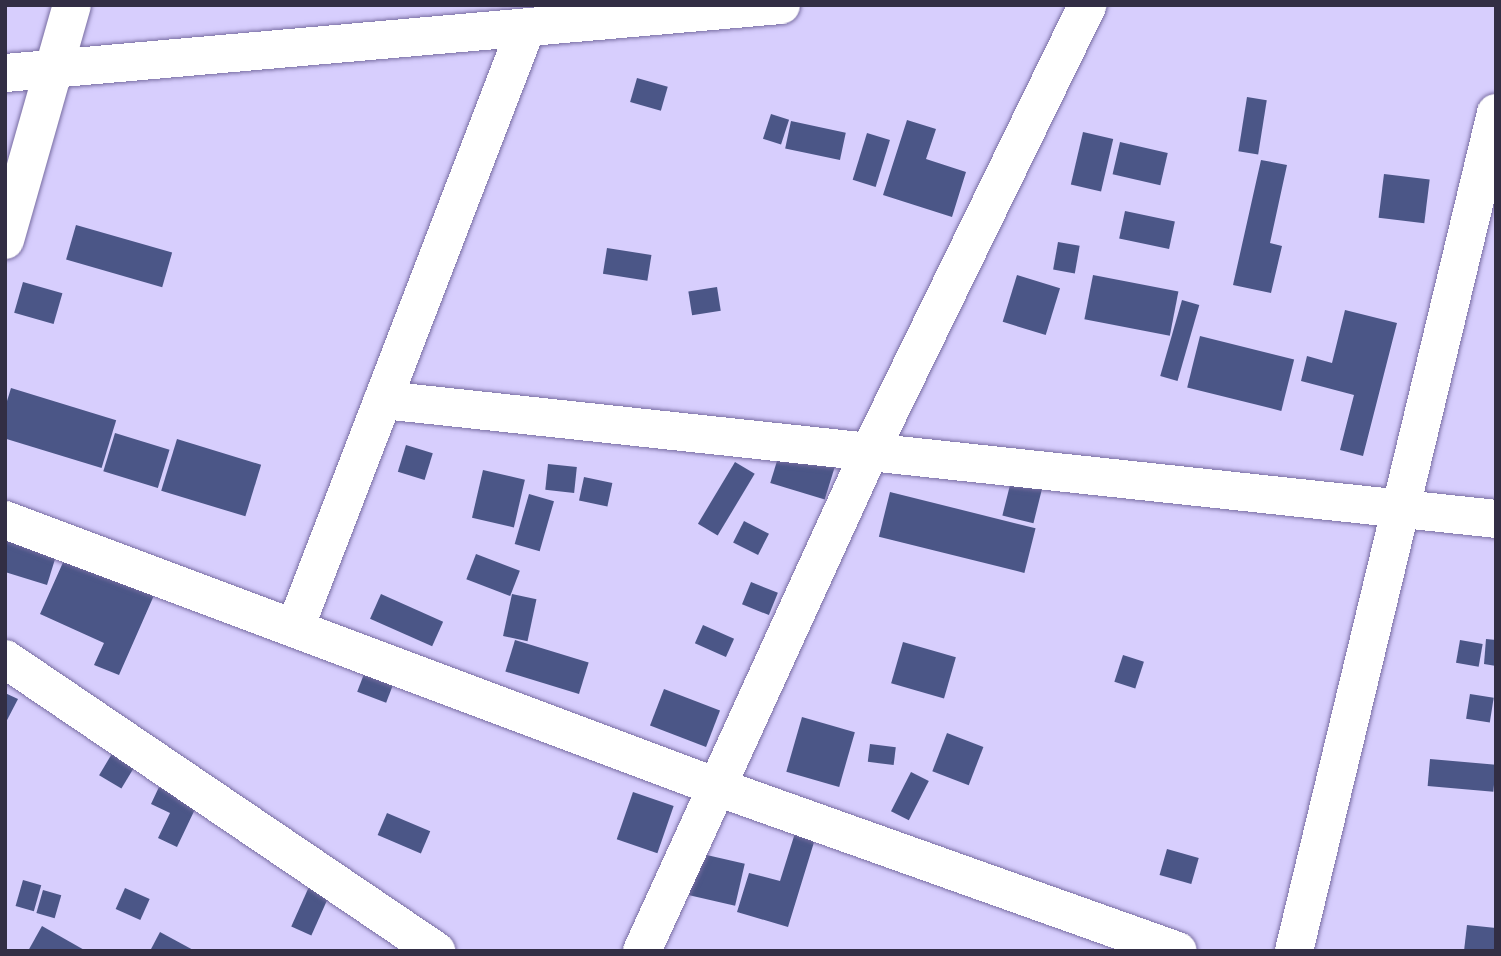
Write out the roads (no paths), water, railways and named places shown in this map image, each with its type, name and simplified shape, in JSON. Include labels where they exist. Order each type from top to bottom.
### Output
[{"type":"street","points":[[5,240],[72,5]]},
{"type":"street","points":[[5,73],[525,31],[645,12],[781,5]]},
{"type":"street","points":[[642,951],[871,449],[1088,5]]},
{"type":"street","points":[[295,628],[525,31]]},
{"type":"street","points":[[1294,951],[1404,510],[1485,210],[1496,113]]},
{"type":"street","points":[[383,400],[871,449],[1496,519]]},
{"type":"street","points":[[5,520],[717,787],[1178,951]]},
{"type":"street","points":[[5,659],[436,951]]}]
